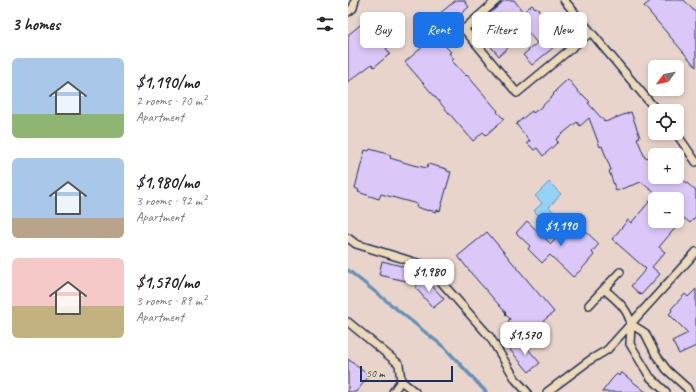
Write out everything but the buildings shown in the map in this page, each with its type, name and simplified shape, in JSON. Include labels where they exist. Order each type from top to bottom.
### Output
[{"type":"lane","points":[[348,12],[353,8],[355,0]]},
{"type":"lane","points":[[497,0],[464,29],[517,94],[591,32]]},
{"type":"lane","points":[[564,0],[651,104]]},
{"type":"lane","points":[[681,140],[696,162]]},
{"type":"lane","points":[[348,238],[356,244],[427,266],[490,337],[516,380],[527,392]]},
{"type":"lane","points":[[547,392],[590,360],[607,350],[696,252]]},
{"type":"lane","points":[[589,305],[620,272]]},
{"type":"lane","points":[[604,289],[623,306],[628,314],[631,324],[630,344],[650,377],[666,392]]},
{"type":"lane","points":[[348,322],[399,364],[401,381],[393,392]]},
{"type":"lane","points":[[631,324],[645,334],[656,355],[667,370],[687,388],[689,392]]},
{"type":"lane","points":[[401,381],[415,392]]},
{"type":"water","points":[[549,182],[561,194],[549,207],[556,214],[547,224],[534,211],[542,203],[535,196]]},
{"type":"waterway","points":[[348,270],[445,348],[486,392]]}]
